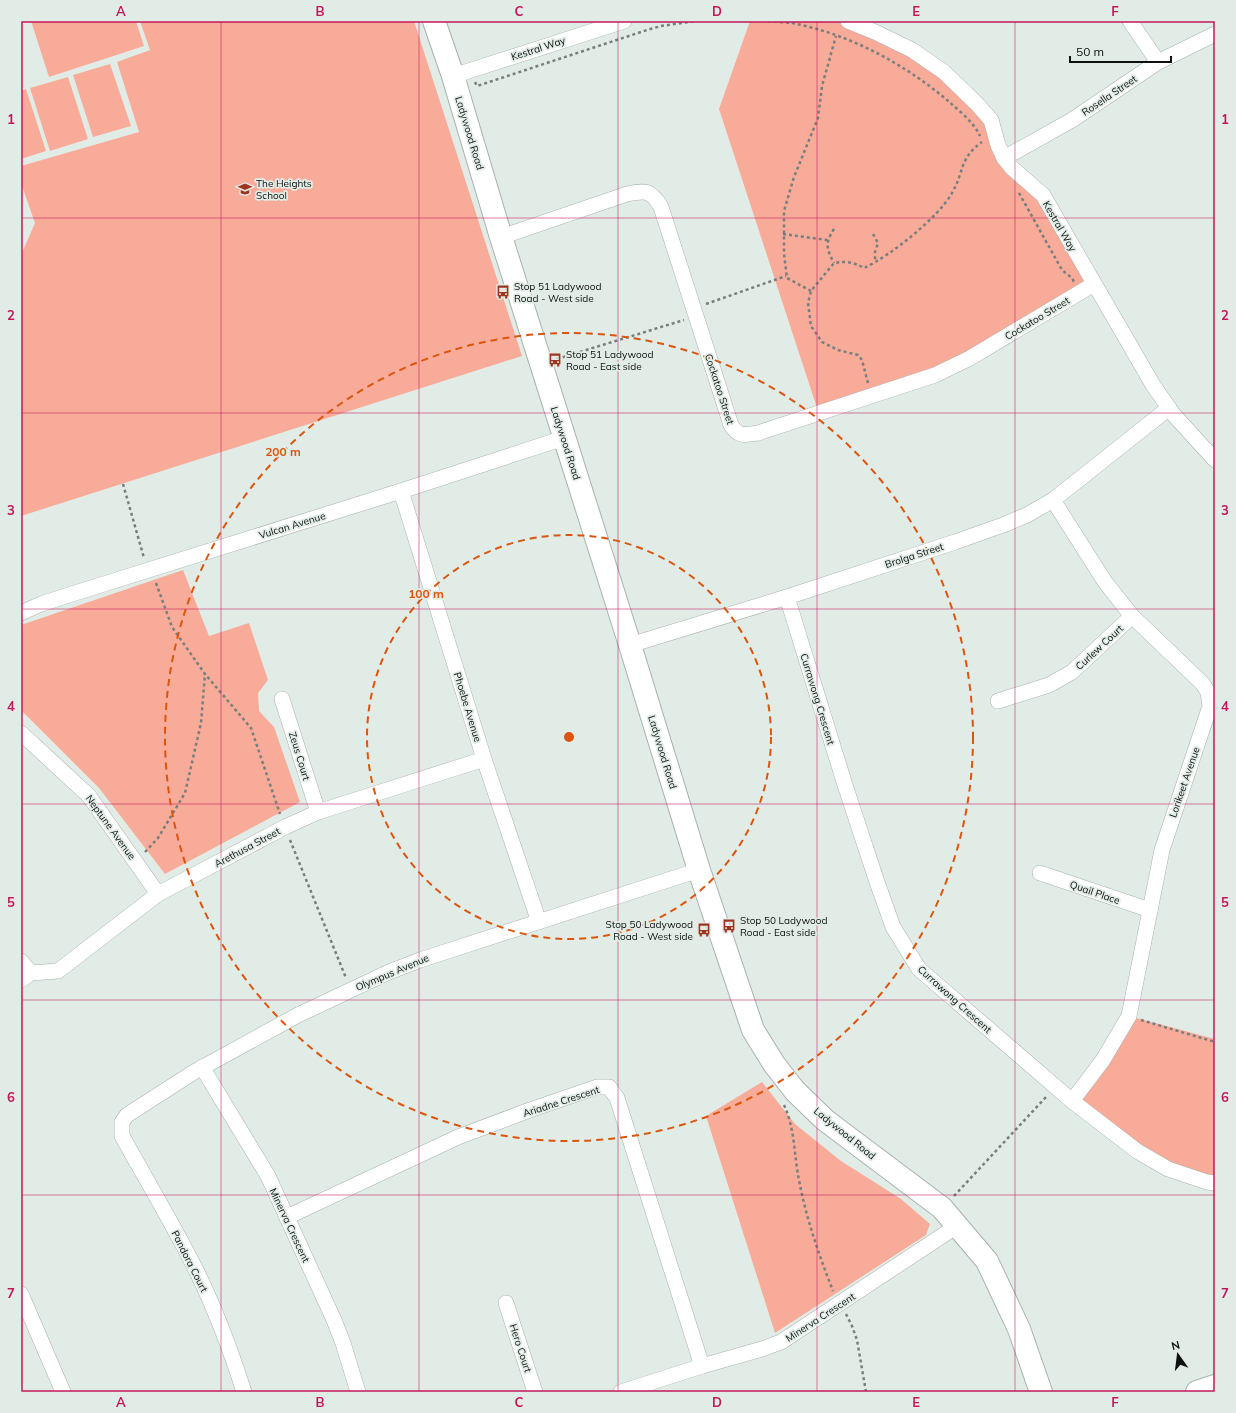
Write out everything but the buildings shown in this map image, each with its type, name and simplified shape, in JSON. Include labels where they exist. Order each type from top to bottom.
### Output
[{"type":"street","name":"Ladywood Road","points":[[434,21],[462,73],[501,237],[630,645],[699,870],[753,1030],[774,1064],[796,1091],[825,1120],[942,1208],[987,1261],[1019,1329],[1041,1392]]},
{"type":"street","name":"Kestral Way","points":[[848,21],[912,50],[944,72],[977,104],[990,120],[1004,158],[1012,168],[1043,195],[1153,385],[1169,408],[1215,460]]},
{"type":"street","points":[[1130,21],[1158,62]]},
{"type":"street","name":"Kestral Way","points":[[462,73],[618,22]]},
{"type":"street","name":"Rosella Street","points":[[1004,158],[1072,120],[1158,62],[1215,34]]},
{"type":"street","name":"Cockatoo Street","points":[[501,237],[627,194],[640,191],[649,192],[656,198],[661,207],[731,425],[735,431],[744,435],[758,433],[935,375],[970,358],[1094,284]]},
{"type":"street","name":"Brolga Street","points":[[630,645],[787,597],[1003,525],[1027,515],[1053,500],[1169,408]]},
{"type":"street","name":"Vulcan Avenue","points":[[21,613],[41,604],[149,569],[401,491],[564,438]]},
{"type":"street","name":"Phoebe Avenue","points":[[401,491],[484,759],[538,922]]},
{"type":"street","name":"Lorikeet Avenue","points":[[1053,500],[1104,582],[1132,616],[1203,684],[1208,692],[1210,706],[1162,850],[1129,1016],[1103,1060],[1072,1101]]},
{"type":"street","name":"Currawong Crescent","points":[[787,597],[845,785],[893,927],[920,969],[1072,1101],[1137,1151],[1168,1169],[1208,1182],[1215,1182]]},
{"type":"street","name":"Curlew Court","points":[[998,701],[1049,685],[1072,672],[1132,616]]},
{"type":"street","name":"Zeus Court","points":[[282,699],[318,812]]},
{"type":"street","name":"Neptune Avenue","points":[[21,733],[89,796],[158,894]]},
{"type":"street","name":"Arethusa Street","points":[[26,976],[58,971],[158,894],[285,827],[318,812],[484,759]]},
{"type":"street","name":"Olympus Avenue","points":[[122,1136],[122,1122],[127,1115],[202,1067],[298,1015],[389,972],[420,960],[699,870]]},
{"type":"street","name":"Quail Place","points":[[1040,873],[1150,910]]},
{"type":"street","points":[[21,962],[26,976]]},
{"type":"street","name":"Minerva Crescent","points":[[202,1067],[268,1176],[334,1320],[343,1343],[358,1392]]},
{"type":"street","name":"Ariadne Crescent","points":[[287,1217],[458,1137],[597,1087],[609,1087],[617,1098],[702,1366]]},
{"type":"street","name":"Pandora Court","points":[[122,1136],[197,1272],[232,1354],[244,1392]]},
{"type":"street","name":"Minerva Crescent","points":[[621,1392],[781,1342],[957,1226]]},
{"type":"street","points":[[21,1294],[57,1391]]},
{"type":"street","name":"Hero Court","points":[[506,1304],[536,1392]]},
{"type":"street","points":[[1196,1392],[1215,1386]]},
{"type":"path","points":[[462,73],[477,86],[647,30],[661,26],[696,21]]},
{"type":"path","points":[[768,21],[792,23],[836,36],[882,56],[914,74],[970,121],[979,134],[985,149]]},
{"type":"path","points":[[811,291],[787,278],[786,276],[783,234],[784,211],[794,177],[818,118],[822,86],[836,36]]},
{"type":"path","points":[[872,396],[862,360],[858,355],[852,352],[838,350],[822,342],[811,326],[808,303],[811,291],[834,263],[844,261],[855,263],[864,268],[875,263],[926,224],[952,194],[964,162],[973,150],[982,142]]},
{"type":"path","points":[[1018,191],[1062,270],[1072,278],[1080,292]]},
{"type":"path","points":[[834,229],[827,240],[828,252],[834,263]]},
{"type":"path","points":[[783,234],[827,240]]},
{"type":"path","points":[[872,234],[878,243],[875,252],[875,263]]},
{"type":"path","points":[[541,364],[696,316],[707,302],[786,276]]},
{"type":"path","points":[[123,484],[149,569],[172,627],[205,674],[251,728],[285,827],[351,990]]},
{"type":"path","points":[[136,861],[158,838],[186,793],[201,723],[205,674]]},
{"type":"path","points":[[1129,1016],[1215,1042]]},
{"type":"path","points":[[942,1208],[1056,1086]]},
{"type":"path","points":[[783,1103],[792,1130],[799,1180],[806,1211],[819,1255],[834,1293]]},
{"type":"path","points":[[845,1314],[852,1326],[857,1340],[866,1392]]},
{"type":"shaded area","points":[[31,21],[136,21],[144,46],[49,77]]},
{"type":"shaded area","name":"The Heights School","points":[[140,21],[414,21],[522,356],[21,516],[21,255],[35,223],[21,183],[21,166],[139,132],[117,62],[150,50]]},
{"type":"shaded area","points":[[750,21],[848,21],[875,32],[977,104],[1094,284],[970,358],[819,414],[719,109]]},
{"type":"shaded area","points":[[110,64],[131,126],[93,137],[73,75]]},
{"type":"shaded area","points":[[68,77],[88,139],[50,151],[30,88]]},
{"type":"shaded area","points":[[26,89],[46,151],[21,159],[21,91]]},
{"type":"shaded area","points":[[183,570],[209,636],[249,623],[268,680],[258,693],[259,711],[274,727],[300,802],[165,874],[99,788],[21,710],[21,625]]},
{"type":"shaded area","points":[[1129,1016],[1215,1039],[1215,1183],[1168,1169],[1072,1101]]},
{"type":"shaded area","points":[[762,1082],[795,1124],[841,1161],[901,1199],[930,1224],[926,1235],[775,1333],[706,1116]]},
{"type":"place","name":"The Heights School","points":[[245,189]]},
{"type":"place","name":"Stop 51 Ladywood Road - West side","points":[[503,292]]},
{"type":"place","name":"Stop 51 Ladywood Road - East side","points":[[555,360]]},
{"type":"place","name":"Stop 50 Ladywood Road - East side","points":[[729,926]]},
{"type":"place","name":"Stop 50 Ladywood Road - West side","points":[[704,930]]}]
